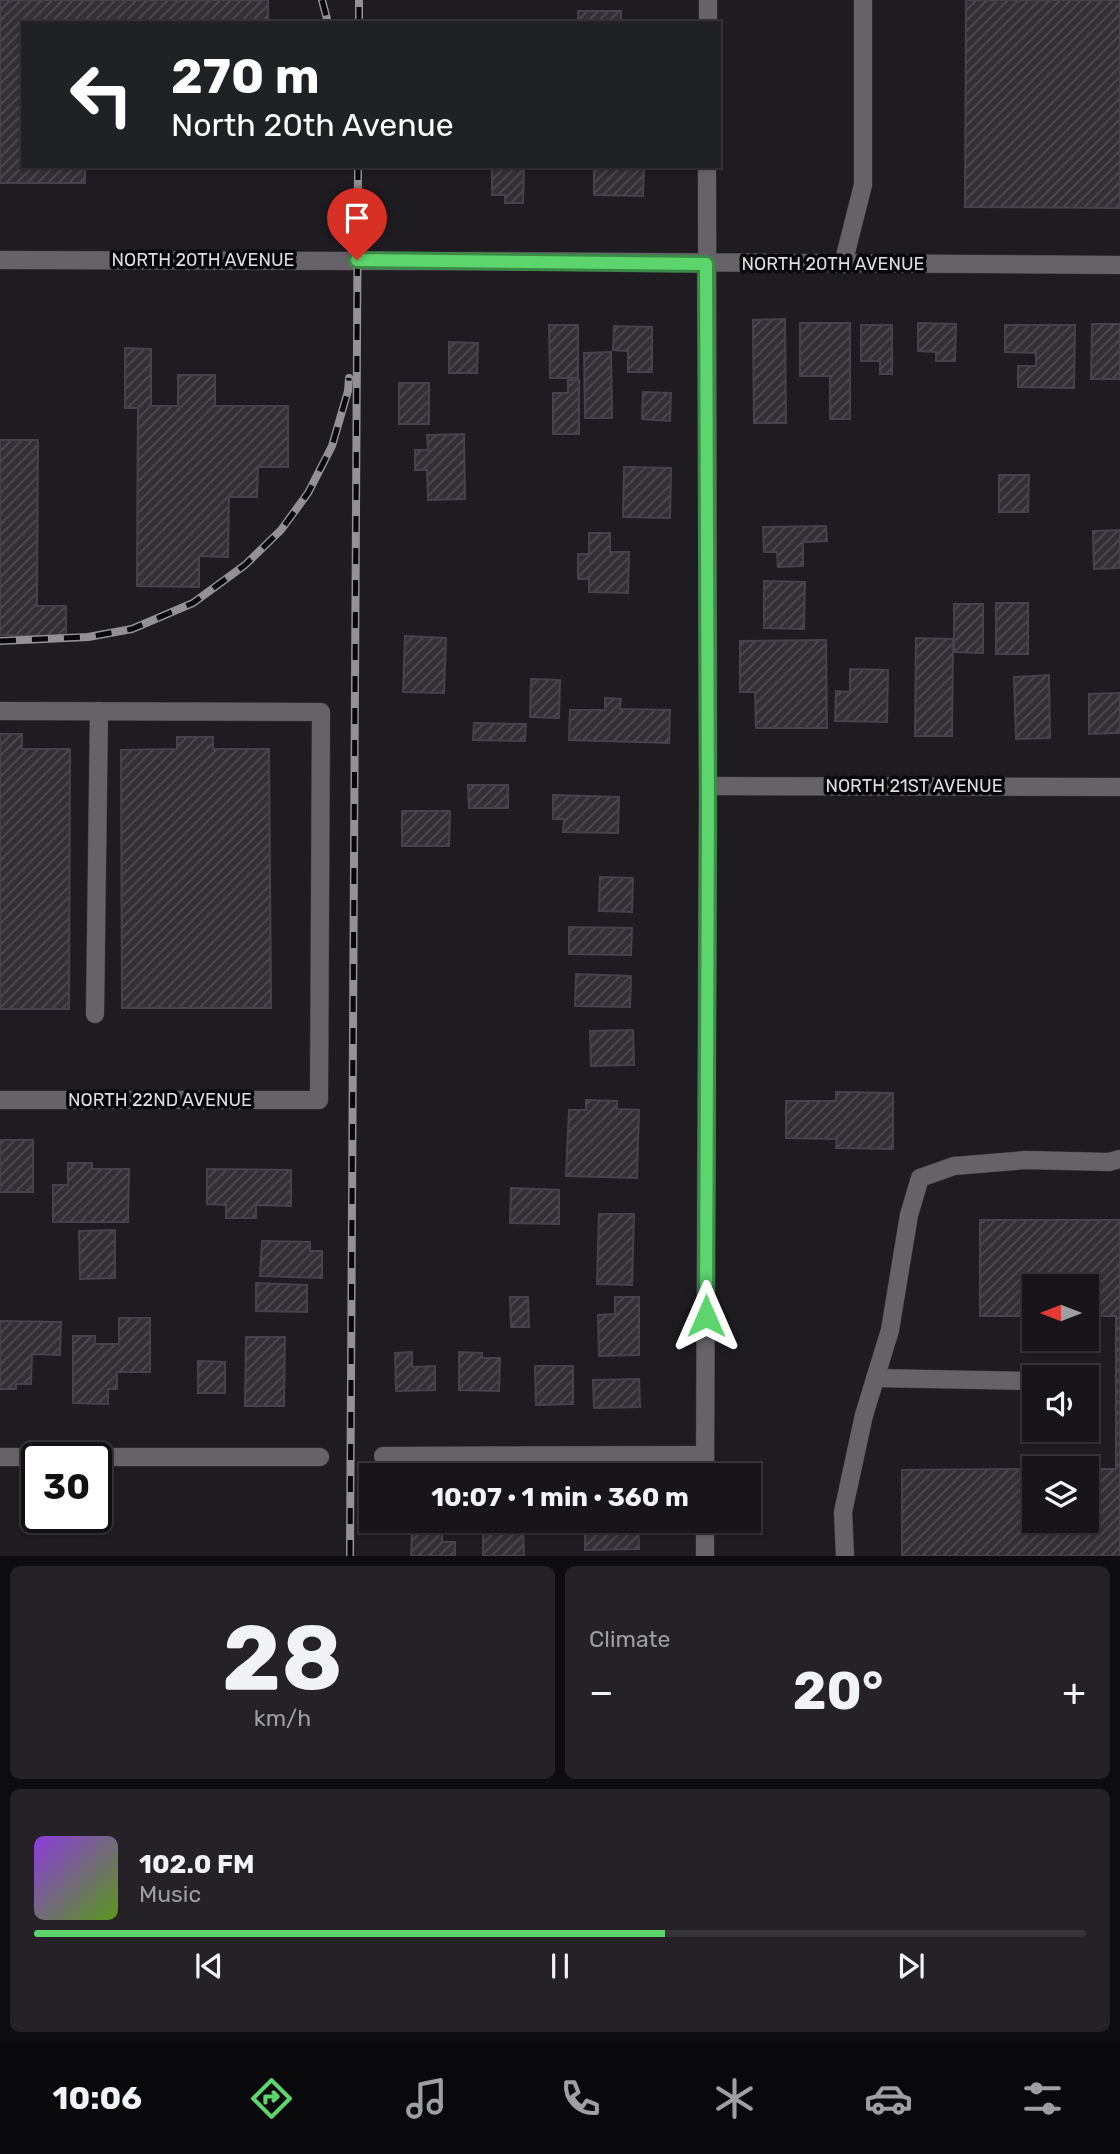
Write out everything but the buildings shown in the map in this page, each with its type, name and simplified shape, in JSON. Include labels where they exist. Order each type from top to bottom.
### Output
[{"type":"street","points":[[708,0],[708,21]]},
{"type":"street","points":[[843,264],[863,185],[863,0]]},
{"type":"street","points":[[705,1463],[707,168]]},
{"type":"street","name":"NORTH 20TH AVENUE","points":[[0,260],[1120,265]]},
{"type":"street","points":[[0,711],[99,711],[95,1014]]},
{"type":"street","name":"NORTH 22ND AVENUE","points":[[0,1100],[319,1100],[321,712],[99,711]]},
{"type":"street","name":"NORTH 21ST AVENUE","points":[[708,786],[1120,787]]},
{"type":"street","points":[[845,1556],[843,1512],[864,1415],[890,1330],[909,1215],[920,1178],[954,1166],[1026,1160],[1110,1162],[1120,1159]]},
{"type":"street","points":[[875,1378],[1022,1381]]},
{"type":"street","points":[[383,1456],[705,1455]]},
{"type":"street","points":[[0,1457],[320,1457]]},
{"type":"street","points":[[705,1533],[705,1556]]},
{"type":"railway","points":[[322,0],[327,21]]},
{"type":"railway","points":[[359,0],[359,21]]},
{"type":"railway","points":[[350,1556],[358,168]]},
{"type":"railway","points":[[0,641],[88,637],[132,629],[193,603],[245,565],[281,530],[308,493],[332,446],[348,391],[349,378]]},
{"type":"route","points":[[357,260],[706,264],[706,1316]]}]
